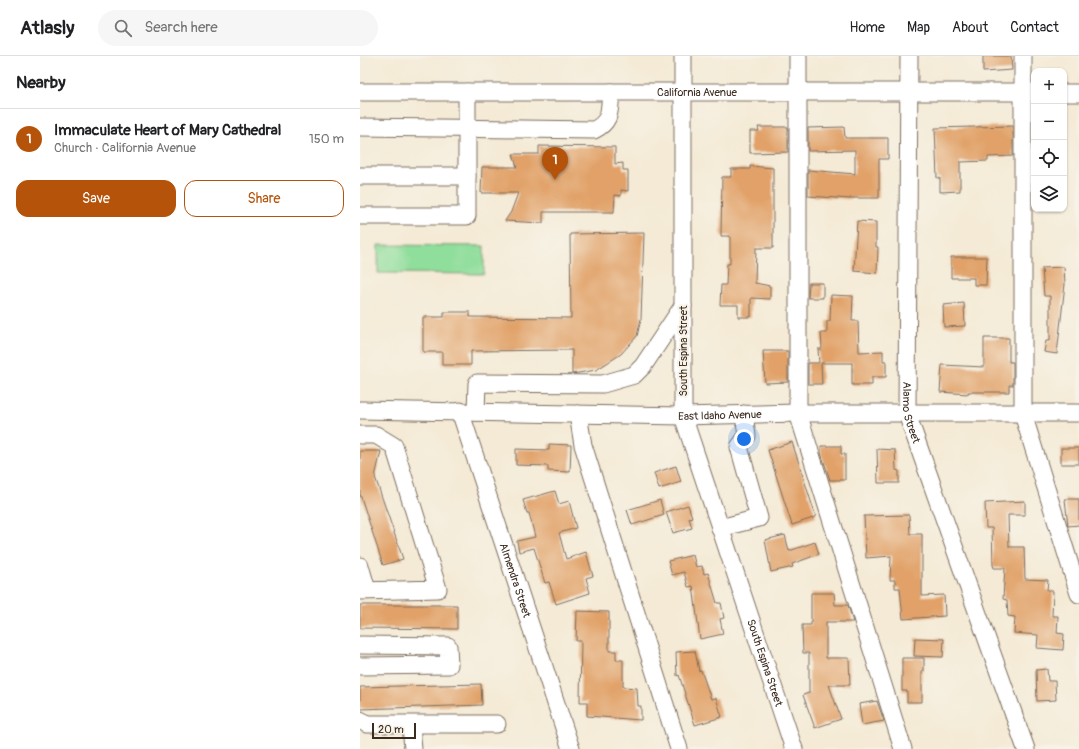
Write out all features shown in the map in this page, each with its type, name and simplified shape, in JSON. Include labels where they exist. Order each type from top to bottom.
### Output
[{"type":"street","name":"South Espina Street","points":[[683,56],[683,416],[794,749]]},
{"type":"street","points":[[798,56],[798,413],[903,749]]},
{"type":"street","name":"Alamo Street","points":[[909,56],[907,414],[1026,749]]},
{"type":"street","points":[[1023,56],[1028,92],[1023,414],[1079,594]]},
{"type":"street","name":"California Avenue","points":[[360,92],[1028,92]]},
{"type":"street","points":[[360,216],[467,216],[467,92]]},
{"type":"street","points":[[360,127],[594,130],[602,126],[608,119],[611,92]]},
{"type":"street","points":[[1067,93],[1079,93]]},
{"type":"street","points":[[360,176],[467,176]]},
{"type":"street","points":[[468,412],[477,383],[603,384],[634,375],[643,366],[683,306]]},
{"type":"street","points":[[360,566],[364,590],[438,589],[394,446],[368,435],[366,410]]},
{"type":"street","name":"East Idaho Avenue","points":[[366,410],[683,416],[798,413],[1079,413]]},
{"type":"street","name":"Almendra Street","points":[[468,412],[571,749]]},
{"type":"street","points":[[578,414],[583,445],[679,749]]},
{"type":"street","points":[[720,528],[759,518],[739,447],[747,436],[744,414]]},
{"type":"street","points":[[360,646],[448,646],[449,665],[360,666]]},
{"type":"street","points":[[360,720],[367,724],[497,724]]},
{"type":"street","points":[[411,725],[413,749]]},
{"type":"green space","points":[[378,245],[484,246],[484,274],[378,273]]},
{"type":"building","points":[[983,56],[1011,56],[1012,70],[983,72]]},
{"type":"building","points":[[1013,126],[1013,156],[988,157],[988,161],[960,162],[960,191],[940,192],[940,178],[937,178],[935,128]]},
{"type":"building","points":[[758,127],[788,127],[788,152],[750,153],[750,131],[759,131]]},
{"type":"building","points":[[844,127],[845,138],[888,138],[888,159],[879,159],[879,198],[850,199],[808,196],[808,170],[855,174],[855,150],[808,151],[808,128]]},
{"type":"building","points":[[539,146],[615,147],[615,164],[623,163],[623,170],[628,170],[628,191],[621,190],[621,196],[615,195],[614,212],[543,212],[543,223],[505,221],[511,212],[518,193],[481,193],[482,167],[517,167],[513,154],[539,154]]},
{"type":"building","points":[[750,166],[773,168],[773,248],[756,248],[755,283],[770,286],[770,299],[751,298],[751,317],[738,317],[738,305],[720,305],[721,285],[726,285],[727,264],[730,264],[730,236],[721,236],[722,177],[731,177],[731,169],[750,169]]},
{"type":"building","points":[[857,221],[876,222],[876,247],[878,247],[877,273],[854,271]]},
{"type":"building","points":[[644,233],[641,319],[637,336],[621,354],[596,370],[572,374],[572,350],[471,351],[471,365],[442,365],[442,352],[423,352],[423,317],[444,317],[444,312],[470,312],[470,317],[571,318],[570,234]]},
{"type":"building","points":[[951,257],[987,257],[986,285],[974,285],[974,278],[951,278]]},
{"type":"building","points":[[1064,267],[1065,284],[1057,354],[1044,352],[1046,341],[1050,341],[1050,296],[1044,296],[1042,268]]},
{"type":"building","points":[[809,283],[823,283],[823,298],[808,298]]},
{"type":"building","points":[[831,295],[853,296],[852,321],[858,321],[859,352],[883,351],[883,361],[886,361],[886,377],[872,377],[872,385],[852,385],[852,363],[821,363],[822,384],[808,384],[808,363],[819,363],[818,349],[822,349],[821,333],[827,333],[827,321],[830,321]]},
{"type":"building","points":[[964,303],[965,326],[944,327],[943,305]]},
{"type":"building","points":[[984,338],[1009,338],[1009,362],[1013,362],[1013,385],[1009,385],[1009,392],[968,392],[968,394],[940,392],[942,365],[984,367]]},
{"type":"building","points":[[763,351],[788,351],[788,382],[765,383]]},
{"type":"building","points":[[792,442],[816,517],[792,525],[768,450]]},
{"type":"building","points":[[549,444],[571,445],[570,472],[548,471],[548,466],[516,465],[516,449],[549,450]]},
{"type":"building","points":[[821,446],[841,446],[841,454],[845,454],[845,480],[830,480],[821,453]]},
{"type":"building","points":[[1061,448],[1079,448],[1079,464],[1061,464]]},
{"type":"building","points":[[877,449],[895,450],[896,470],[899,471],[899,483],[878,483]]},
{"type":"building","points":[[360,451],[381,451],[375,477],[403,559],[383,565],[360,494]]},
{"type":"building","points":[[676,466],[681,482],[659,489],[654,473]]},
{"type":"building","points":[[555,491],[559,504],[569,501],[576,528],[559,533],[566,559],[586,552],[593,576],[586,578],[590,593],[556,604],[549,582],[545,583],[534,548],[519,552],[517,541],[535,537],[529,513],[527,513],[523,500]]},
{"type":"building","points":[[1065,499],[1079,499],[1079,525],[1068,526]]},
{"type":"building","points":[[660,500],[664,515],[632,525],[627,510]]},
{"type":"building","points":[[1025,501],[1025,515],[1008,515],[1009,547],[1024,547],[1025,579],[1048,580],[1047,590],[1053,591],[1052,616],[1058,616],[1057,633],[1064,634],[1063,650],[1037,648],[1038,635],[1014,633],[1015,617],[1008,616],[1007,600],[1003,599],[1005,568],[994,568],[993,565],[992,528],[986,528],[985,503]]},
{"type":"building","points":[[688,505],[692,517],[689,518],[692,528],[673,533],[666,512]]},
{"type":"building","points":[[909,515],[910,534],[922,534],[922,596],[944,595],[945,616],[903,619],[900,588],[895,588],[895,580],[890,580],[891,556],[866,558],[864,516]]},
{"type":"building","points":[[785,535],[789,551],[815,542],[819,554],[792,564],[793,567],[771,572],[765,540]]},
{"type":"building","points":[[693,555],[696,567],[702,566],[704,574],[708,573],[717,603],[721,603],[724,618],[720,619],[723,634],[700,639],[693,586],[688,587],[684,572],[672,575],[668,561]]},
{"type":"building","points":[[811,593],[834,593],[835,605],[848,605],[853,622],[826,622],[826,658],[849,658],[850,685],[829,685],[841,719],[815,728],[803,695],[809,693],[809,653],[803,653],[802,625],[811,625]]},
{"type":"building","points":[[360,605],[457,605],[457,629],[360,628]]},
{"type":"building","points":[[577,611],[609,612],[609,651],[616,651],[616,660],[623,660],[623,687],[637,688],[638,706],[641,706],[641,720],[587,716],[587,702],[580,702],[581,641],[576,641]]},
{"type":"building","points":[[915,638],[944,639],[943,657],[914,656]]},
{"type":"building","points":[[695,651],[699,671],[701,670],[711,699],[716,698],[722,717],[695,725],[679,675],[677,676],[676,652]]},
{"type":"building","points":[[902,658],[924,658],[924,671],[922,671],[922,702],[907,702],[907,691],[902,691]]},
{"type":"building","points":[[1047,669],[1048,681],[1055,681],[1056,700],[1037,701],[1036,670]]},
{"type":"building","points":[[481,684],[482,705],[360,709],[360,687]]},
{"type":"building","points":[[877,701],[884,721],[862,725],[859,704]]},
{"type":"place","name":"Immaculate Heart of Mary Cathedral","points":[[555,180]]}]
